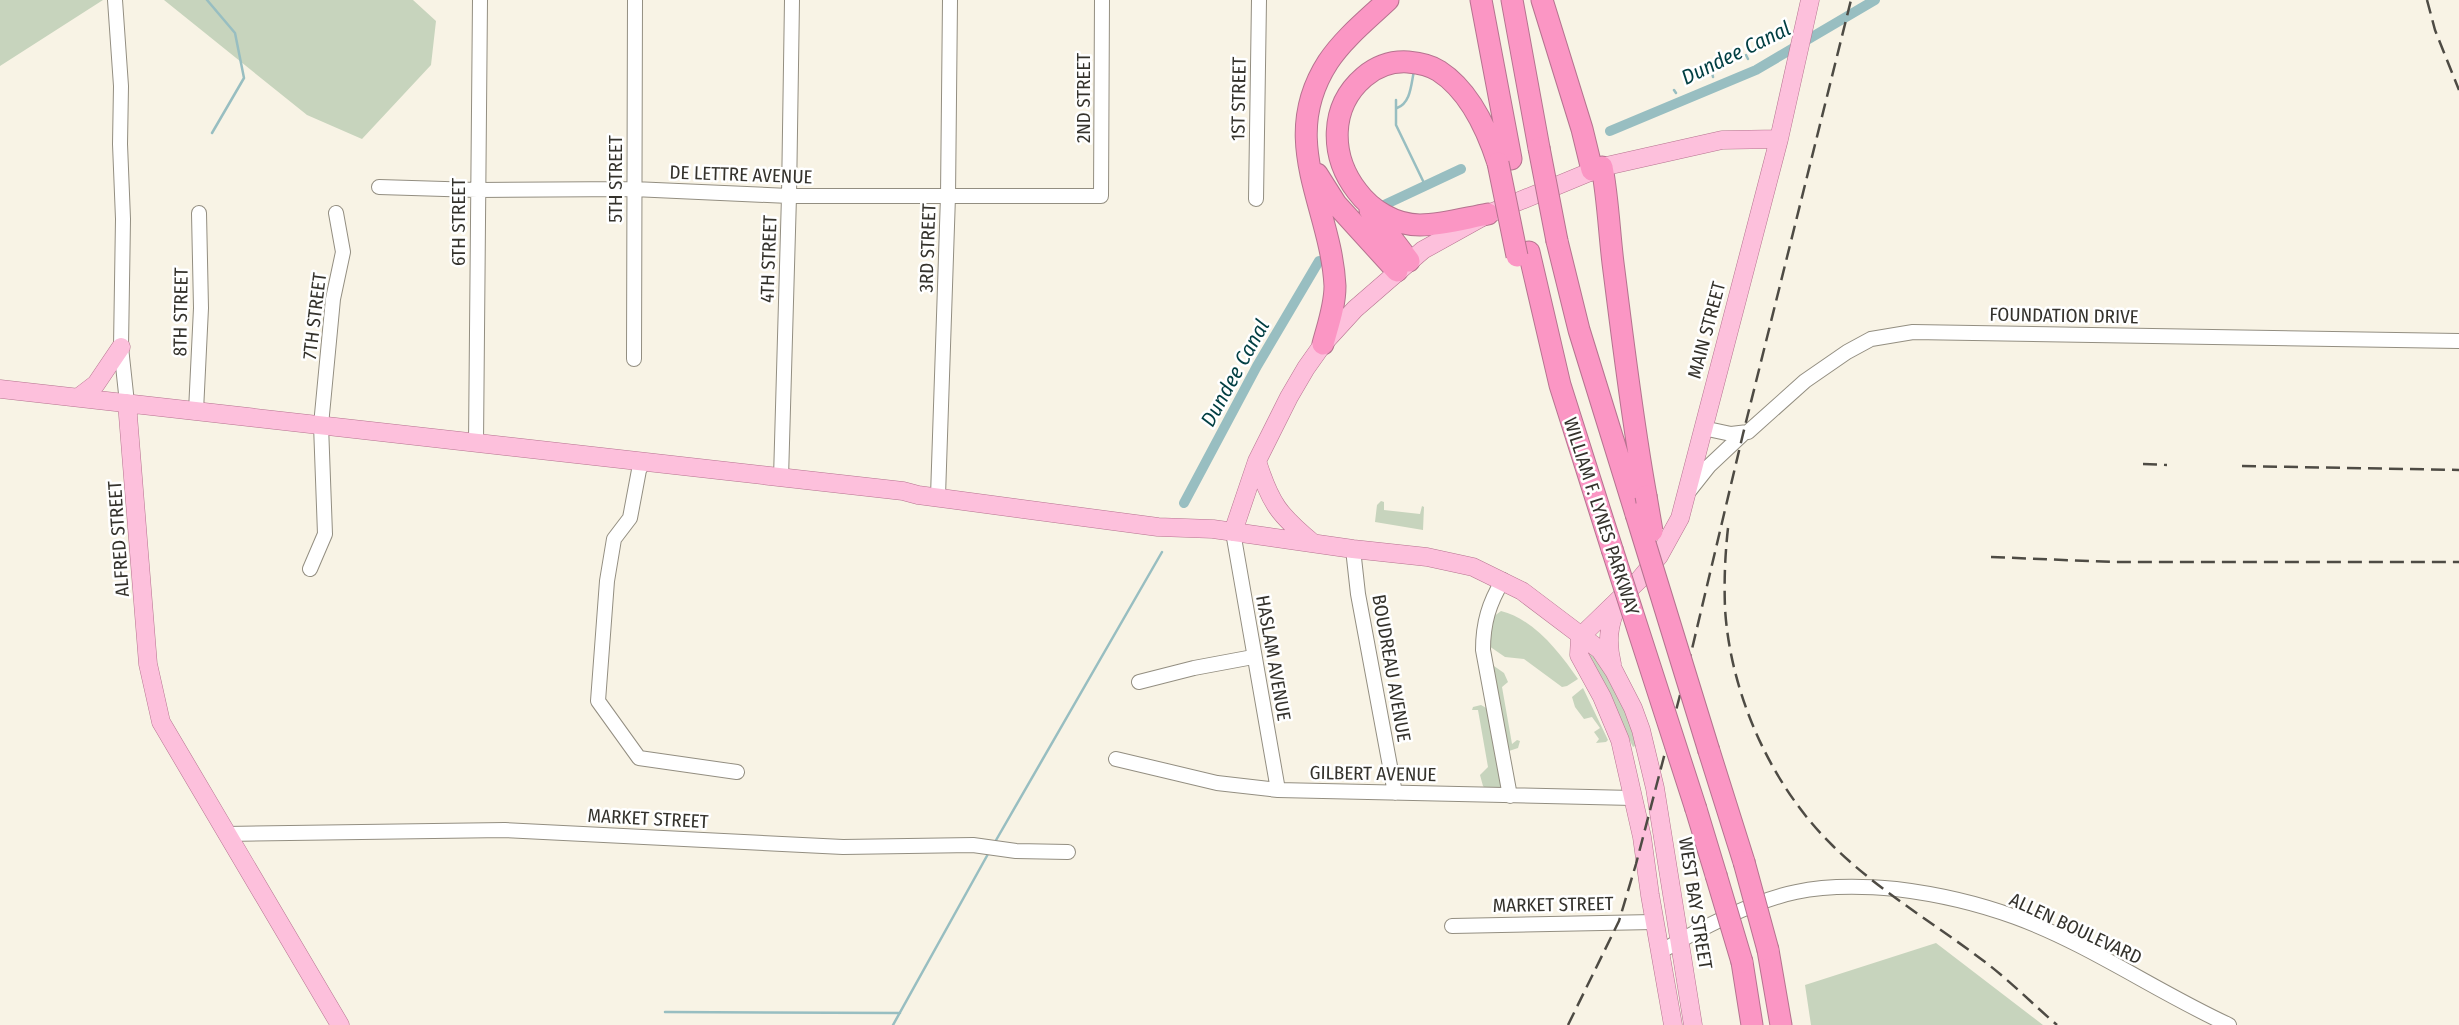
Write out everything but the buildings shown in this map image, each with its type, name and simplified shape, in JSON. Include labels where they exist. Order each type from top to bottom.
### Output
[{"type":"highway","points":[[1323,344],[1334,301],[1334,277],[1306,154],[1307,114],[1321,75],[1338,48],[1388,0]]},
{"type":"highway","name":"WILLIAM F. LYNES PARKWAY","points":[[1481,0],[1505,161],[1523,254],[1560,385],[1696,809],[1742,962],[1752,1025]]},
{"type":"highway","name":"WILLIAM F. LYNES PARKWAY","points":[[1512,0],[1557,241],[1579,330],[1641,505],[1663,596],[1768,950],[1781,1025]]},
{"type":"highway","points":[[1542,0],[1581,129],[1602,167],[1641,505]]},
{"type":"highway","points":[[1403,266],[1346,175],[1337,149],[1336,133],[1342,106],[1358,82],[1371,71],[1396,62],[1429,66],[1453,84],[1475,110],[1492,145],[1505,161]]},
{"type":"highway","points":[[1306,154],[1336,204],[1403,266]]},
{"type":"highway","points":[[1358,192],[1383,215],[1419,225],[1488,214]]},
{"type":"main road","name":"MAIN STREET","points":[[1580,637],[1621,598],[1659,556],[1672,537],[1688,495],[1779,139],[1810,0]]},
{"type":"main road","points":[[1233,532],[1257,461],[1289,397],[1323,344],[1355,309],[1403,266],[1451,233],[1488,214],[1602,167],[1722,140],[1779,139]]},
{"type":"main road","points":[[79,397],[96,384],[121,346]]},
{"type":"main road","points":[[0,389],[938,496],[1158,527],[1213,529],[1442,560],[1503,580],[1534,599],[1600,650],[1614,671]]},
{"type":"main road","name":"ALFRED STREET","points":[[127,403],[148,664],[161,722],[340,1025]]},
{"type":"main road","points":[[1257,461],[1265,488],[1279,513],[1313,543]]},
{"type":"main road","points":[[1614,671],[1608,632],[1621,598]]},
{"type":"main road","points":[[1580,637],[1578,655],[1612,720],[1633,798],[1673,1025]]},
{"type":"main road","name":"WEST BAY STREET","points":[[1614,671],[1641,730],[1655,788],[1693,1025]]},
{"type":"street","name":"ALFRED STREET","points":[[116,0],[121,86],[124,276],[121,346],[127,403]]},
{"type":"street","name":"6TH STREET","points":[[476,443],[480,0]]},
{"type":"street","name":"5TH STREET","points":[[635,0],[635,359]]},
{"type":"street","name":"4TH STREET","points":[[781,478],[792,0]]},
{"type":"street","name":"3RD STREET","points":[[938,496],[948,196],[950,0]]},
{"type":"street","name":"2ND STREET","points":[[1101,196],[1102,0]]},
{"type":"street","name":"1ST STREET","points":[[1256,200],[1259,0]]},
{"type":"street","name":"DE LETTRE AVENUE","points":[[379,187],[633,190],[789,196],[1101,196]]},
{"type":"street","name":"8TH STREET","points":[[196,411],[201,308],[198,213]]},
{"type":"street","name":"7TH STREET","points":[[310,569],[325,534],[321,425],[333,299],[343,252],[336,213]]},
{"type":"street","name":"FOUNDATION DRIVE","points":[[1688,495],[1709,466],[1805,381],[1827,364],[1871,340],[1902,334],[1943,331],[2459,341]]},
{"type":"street","points":[[1703,428],[1743,434]]},
{"type":"street","points":[[644,463],[639,470],[631,518],[614,539],[607,581],[598,701],[639,758],[737,772]]},
{"type":"street","name":"HASLAM AVENUE","points":[[1233,532],[1278,790]]},
{"type":"street","name":"BOUDREAU AVENUE","points":[[1353,550],[1358,594],[1395,793]]},
{"type":"street","points":[[1503,580],[1488,606],[1483,650],[1510,796]]},
{"type":"street","points":[[1139,682],[1254,657]]},
{"type":"street","name":"GILBERT AVENUE","points":[[1116,759],[1217,783],[1278,790],[1633,798]]},
{"type":"street","name":"MARKET STREET","points":[[226,834],[505,830],[843,847],[973,845],[1016,851],[1068,852]]},
{"type":"street","name":"ALLEN BOULEVARD","points":[[1660,952],[1765,901],[1794,892],[1853,886],[1915,891],[1950,898],[2017,918],[2229,1025]]},
{"type":"street","name":"MARKET STREET","points":[[1452,926],[1654,922]]},
{"type":"green space","points":[[0,0],[103,0],[0,66]]},
{"type":"green space","points":[[164,0],[413,0],[436,21],[431,65],[362,139],[307,115]]},
{"type":"green space","points":[[1381,501],[1384,502],[1384,510],[1420,514],[1422,506],[1424,507],[1423,530],[1375,522],[1377,505]]},
{"type":"green space","points":[[1501,611],[1535,629],[1578,679],[1562,687],[1524,659],[1505,657],[1489,646],[1493,617]]},
{"type":"green space","points":[[1585,649],[1611,679],[1624,706],[1637,745],[1633,747]]},
{"type":"green space","points":[[1494,666],[1504,673],[1508,682],[1502,687],[1512,744],[1520,741],[1518,748],[1509,751],[1493,668]]},
{"type":"green space","points":[[1583,688],[1608,740],[1606,742],[1596,743],[1599,739],[1594,732],[1600,728],[1592,717],[1584,719],[1575,707],[1572,697]]},
{"type":"green space","points":[[1481,705],[1488,709],[1502,783],[1499,789],[1487,790],[1480,775],[1488,767],[1478,710],[1472,710],[1473,707]]},
{"type":"green space","points":[[1936,943],[2043,1025],[1811,1025],[1805,985]]},
{"type":"waterway","points":[[207,0],[235,33],[244,78],[212,133]]},
{"type":"waterway","name":"Dundee Canal","points":[[1610,131],[1756,70],[1875,0]]},
{"type":"waterway","points":[[1746,55],[1748,59]]},
{"type":"waterway","points":[[1397,108],[1408,98],[1414,71]]},
{"type":"waterway","points":[[1712,72],[1713,77]]},
{"type":"waterway","points":[[1396,100],[1396,125],[1425,185]]},
{"type":"waterway","name":"Dundee Canal","points":[[1382,206],[1461,169]]},
{"type":"waterway","name":"Dundee Canal","points":[[1184,503],[1257,366],[1319,261]]},
{"type":"waterway","points":[[995,842],[1162,552]]},
{"type":"waterway","points":[[893,1025],[988,854]]},
{"type":"waterway","points":[[665,1012],[900,1013]]},
{"type":"railway","points":[[1568,1025],[1619,921],[1636,864],[1692,649],[1851,0]]},
{"type":"railway","points":[[2427,0],[2435,30],[2459,90]]},
{"type":"railway","points":[[2143,464],[2167,465]]},
{"type":"railway","points":[[2242,466],[2459,470]]},
{"type":"railway","points":[[1728,528],[1725,608],[1735,673],[1758,736],[1791,795],[1811,822],[1851,863],[1989,965],[2057,1025]]},
{"type":"railway","points":[[1991,557],[2114,562],[2459,562]]}]
